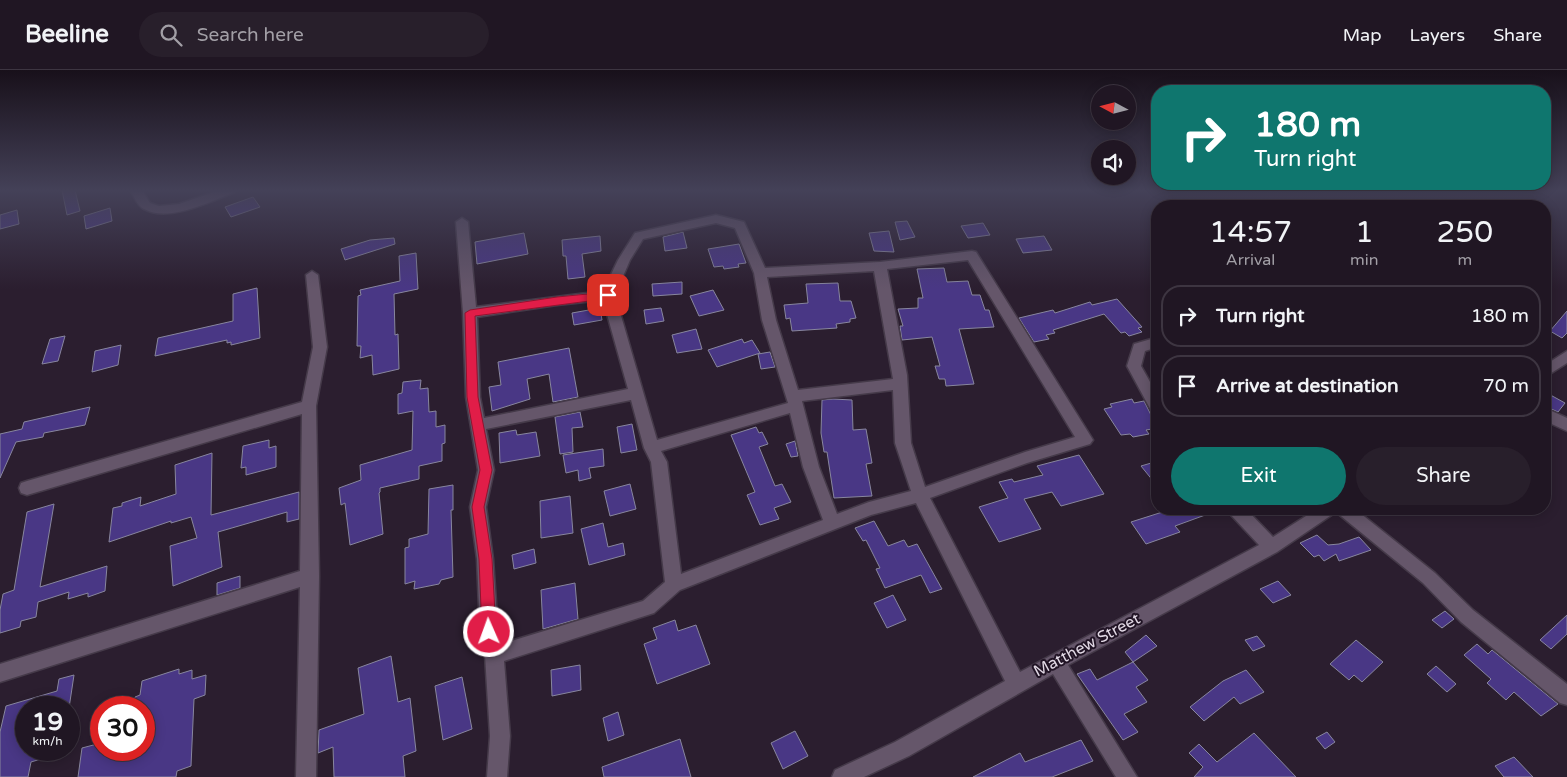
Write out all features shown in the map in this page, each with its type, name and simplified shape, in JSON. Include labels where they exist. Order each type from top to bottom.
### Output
[{"type":"street","points":[[462,223],[470,313],[472,397],[486,470],[478,507],[486,559],[489,632],[494,655],[500,736],[497,777]]},
{"type":"street","points":[[674,585],[660,462],[652,448],[608,295],[624,260],[639,236],[702,223]]},
{"type":"street","points":[[734,223],[740,224],[760,274],[769,320],[794,401],[811,468],[832,522]]},
{"type":"street","points":[[494,655],[648,607],[674,585],[832,522],[1085,440],[972,255],[880,266],[760,274]]},
{"type":"street","points":[[880,266],[900,384],[903,443],[920,495],[1016,684]]},
{"type":"street","points":[[306,777],[310,576],[309,406],[320,346],[312,275]]},
{"type":"street","points":[[470,313],[557,300],[608,295]]},
{"type":"street","points":[[1151,344],[1139,348],[1134,366],[1151,397]]},
{"type":"street","points":[[1551,368],[1567,356]]},
{"type":"street","points":[[652,448],[794,401],[900,384]]},
{"type":"street","points":[[478,425],[636,393]]},
{"type":"street","points":[[27,488],[309,406]]},
{"type":"street","points":[[1551,417],[1567,425]]},
{"type":"street","points":[[1242,515],[1271,547]]},
{"type":"street","name":"Matthew Street","points":[[842,777],[902,749],[1056,662],[1271,547],[1321,515]]},
{"type":"street","points":[[1350,515],[1429,578],[1467,616],[1567,696]]},
{"type":"street","points":[[0,673],[310,576]]},
{"type":"street","points":[[1056,662],[1127,777]]},
{"type":"building","points":[[0,223],[19,223],[19,224],[0,229]]},
{"type":"building","points":[[85,223],[106,223],[86,229]]},
{"type":"building","points":[[895,223],[908,223],[915,237],[900,240]]},
{"type":"building","points":[[983,223],[990,235],[968,238],[961,226]]},
{"type":"building","points":[[889,231],[894,252],[874,251],[869,233]]},
{"type":"building","points":[[683,232],[687,248],[665,251],[663,237]]},
{"type":"building","points":[[524,233],[528,254],[477,264],[475,242]]},
{"type":"building","points":[[600,236],[601,251],[582,254],[585,277],[568,279],[566,256],[563,256],[562,240]]},
{"type":"building","points":[[1044,236],[1052,250],[1023,253],[1016,239]]},
{"type":"building","points":[[394,238],[395,244],[345,260],[341,249],[370,240]]},
{"type":"building","points":[[739,244],[746,263],[738,264],[739,267],[724,269],[723,266],[714,267],[708,249]]},
{"type":"building","points":[[416,253],[418,289],[394,294],[395,335],[398,334],[399,369],[373,375],[372,355],[360,358],[361,346],[357,346],[358,296],[361,295],[360,290],[400,281],[399,256]]},
{"type":"building","points":[[944,268],[947,282],[968,281],[972,295],[980,295],[985,310],[989,310],[994,327],[959,329],[974,384],[946,386],[945,379],[939,379],[935,366],[940,366],[932,337],[902,340],[900,326],[903,326],[898,309],[918,308],[918,298],[923,298],[917,269]]},
{"type":"building","points":[[682,282],[682,294],[653,296],[652,284]]},
{"type":"building","points":[[838,283],[840,301],[851,301],[856,318],[850,319],[850,322],[836,324],[837,328],[792,331],[790,318],[786,319],[784,305],[808,303],[806,284]]},
{"type":"building","points":[[257,288],[260,338],[231,345],[231,342],[227,343],[227,340],[155,356],[158,338],[233,321],[233,294]]},
{"type":"building","points":[[713,290],[724,310],[699,316],[690,296]]},
{"type":"building","points":[[1117,299],[1142,327],[1138,328],[1142,332],[1129,336],[1125,332],[1121,333],[1104,314],[1053,330],[1055,333],[1046,335],[1049,339],[1034,342],[1019,318],[1053,310],[1055,313],[1090,302],[1092,305]]},
{"type":"building","points":[[600,308],[602,320],[574,325],[572,313]]},
{"type":"building","points":[[661,308],[664,321],[646,324],[644,310]]},
{"type":"building","points":[[1567,311],[1567,333],[1562,338],[1551,330]]},
{"type":"building","points":[[696,329],[702,349],[677,353],[672,335]]},
{"type":"building","points":[[65,336],[58,361],[42,364],[50,339]]},
{"type":"building","points":[[742,339],[744,343],[752,340],[760,353],[717,367],[708,350]]},
{"type":"building","points":[[121,345],[118,365],[92,372],[95,351]]},
{"type":"building","points":[[569,348],[578,397],[553,402],[549,374],[527,379],[530,399],[492,411],[489,387],[501,385],[498,362]]},
{"type":"building","points":[[770,352],[775,367],[761,369],[758,354]]},
{"type":"building","points":[[421,380],[420,389],[428,388],[429,412],[436,411],[436,427],[445,425],[442,461],[419,466],[419,479],[380,488],[383,534],[350,545],[345,503],[341,505],[339,488],[361,480],[360,465],[412,450],[413,411],[398,414],[398,394],[402,393],[403,382]]},
{"type":"building","points":[[1551,395],[1565,403],[1558,412],[1551,409]]},
{"type":"building","points":[[1132,399],[1134,403],[1144,401],[1151,415],[1151,429],[1146,430],[1149,434],[1133,437],[1130,434],[1121,435],[1104,409],[1112,407],[1110,404]]},
{"type":"building","points":[[822,400],[852,400],[853,430],[866,429],[872,463],[866,464],[872,496],[834,498],[827,452],[824,452],[821,433]]},
{"type":"building","points":[[90,407],[85,425],[44,433],[43,437],[16,442],[0,478],[0,434],[22,429],[24,422]]},
{"type":"building","points":[[580,412],[583,427],[572,428],[573,452],[560,454],[555,417]]},
{"type":"building","points":[[632,424],[637,450],[621,453],[617,427]]},
{"type":"building","points":[[756,427],[759,433],[762,432],[768,444],[759,447],[775,486],[782,484],[791,502],[774,508],[779,519],[760,525],[747,495],[755,492],[731,435]]},
{"type":"building","points":[[516,430],[517,435],[536,432],[540,456],[500,463],[499,433]]},
{"type":"building","points":[[269,440],[269,448],[276,446],[276,467],[246,475],[246,467],[241,468],[243,446]]},
{"type":"building","points":[[795,441],[798,456],[791,457],[786,444]]},
{"type":"building","points":[[603,449],[604,466],[589,468],[591,478],[579,481],[578,470],[566,473],[563,455]]},
{"type":"building","points":[[212,453],[211,515],[299,492],[299,519],[287,522],[287,512],[218,532],[222,567],[173,586],[170,546],[197,538],[191,517],[171,523],[171,521],[109,542],[113,508],[141,497],[140,506],[176,494],[175,465]]},
{"type":"building","points":[[1079,455],[1104,494],[1061,506],[1052,492],[1024,499],[1041,529],[999,542],[979,507],[1008,498],[999,482],[1012,479],[1014,482],[1043,475],[1037,466]]},
{"type":"building","points":[[1151,463],[1151,478],[1141,466]]},
{"type":"building","points":[[630,484],[636,509],[610,516],[604,491]]},
{"type":"building","points":[[453,485],[453,510],[451,510],[453,577],[441,580],[439,584],[414,589],[415,581],[405,584],[405,548],[409,547],[409,539],[428,534],[429,489]]},
{"type":"building","points":[[570,496],[573,533],[541,538],[540,501]]},
{"type":"building","points":[[54,504],[40,587],[107,566],[105,591],[88,597],[88,593],[68,599],[69,592],[38,602],[36,617],[21,621],[20,627],[0,633],[0,610],[3,594],[14,590],[27,512]]},
{"type":"building","points":[[1153,515],[1205,515],[1175,526],[1180,532],[1146,544],[1131,522]]},
{"type":"building","points":[[874,521],[888,546],[904,540],[908,547],[917,544],[942,589],[930,593],[921,575],[885,588],[876,569],[880,568],[866,540],[863,541],[855,528]]},
{"type":"building","points":[[603,523],[608,547],[623,543],[625,555],[589,565],[581,529]]},
{"type":"building","points":[[1317,535],[1328,545],[1339,544],[1359,537],[1371,550],[1339,561],[1336,554],[1324,561],[1319,555],[1314,557],[1300,543]]},
{"type":"building","points":[[534,549],[536,563],[514,569],[512,555]]},
{"type":"building","points":[[240,576],[240,588],[217,595],[217,583]]},
{"type":"building","points":[[1278,581],[1291,595],[1273,603],[1260,589]]},
{"type":"building","points":[[575,583],[578,619],[543,629],[541,590]]},
{"type":"building","points":[[893,595],[906,620],[887,628],[874,603]]},
{"type":"building","points":[[1445,611],[1454,619],[1442,628],[1432,620]]},
{"type":"building","points":[[1567,615],[1567,634],[1551,649],[1540,640]]},
{"type":"building","points":[[675,620],[678,631],[696,625],[710,664],[657,684],[644,644],[657,639],[653,628]]},
{"type":"building","points":[[1146,635],[1157,646],[1133,662],[1125,652]]},
{"type":"building","points":[[1257,636],[1265,646],[1253,651],[1245,640]]},
{"type":"building","points":[[1356,640],[1383,662],[1362,682],[1354,675],[1349,680],[1330,664]]},
{"type":"building","points":[[1477,644],[1488,654],[1492,650],[1558,704],[1541,716],[1514,692],[1506,700],[1487,683],[1491,679],[1464,655]]},
{"type":"building","points":[[391,656],[398,702],[410,698],[416,751],[403,756],[405,777],[334,777],[333,747],[318,753],[319,730],[364,714],[358,668]]},
{"type":"building","points":[[1133,662],[1148,680],[1136,687],[1147,702],[1124,714],[1138,732],[1123,740],[1077,674],[1090,669],[1097,680]]},
{"type":"building","points":[[580,665],[581,690],[552,696],[551,670]]},
{"type":"building","points":[[1436,666],[1456,684],[1447,692],[1427,674]]},
{"type":"building","points":[[179,669],[179,674],[192,670],[192,679],[206,675],[205,695],[194,699],[191,766],[177,771],[176,777],[78,777],[82,748],[90,746],[90,761],[155,761],[155,696],[138,696],[140,695],[142,681]]},
{"type":"building","points":[[1246,670],[1264,692],[1240,704],[1234,697],[1204,721],[1190,707],[1223,681]]},
{"type":"building","points":[[74,675],[71,696],[40,696],[57,691],[59,679]]},
{"type":"building","points":[[462,677],[472,729],[443,740],[435,686]]},
{"type":"building","points":[[15,703],[15,761],[34,761],[31,762],[28,777],[0,777],[0,732],[6,706]]},
{"type":"building","points":[[618,712],[624,735],[608,741],[603,718]]},
{"type":"building","points":[[795,731],[808,756],[783,769],[771,743]]},
{"type":"building","points":[[1327,732],[1335,742],[1325,749],[1316,738]]},
{"type":"building","points":[[1254,733],[1296,777],[1194,777],[1203,767],[1189,753],[1199,744],[1217,762]]},
{"type":"building","points":[[680,739],[691,777],[604,777],[602,767]]},
{"type":"building","points":[[1081,740],[1093,761],[1052,777],[973,777],[1020,753],[1025,762]]},
{"type":"building","points":[[1514,757],[1533,777],[1504,777],[1495,766]]},
{"type":"route","points":[[489,632],[486,559],[478,507],[486,470],[472,397],[470,313],[557,300],[608,295]]}]
